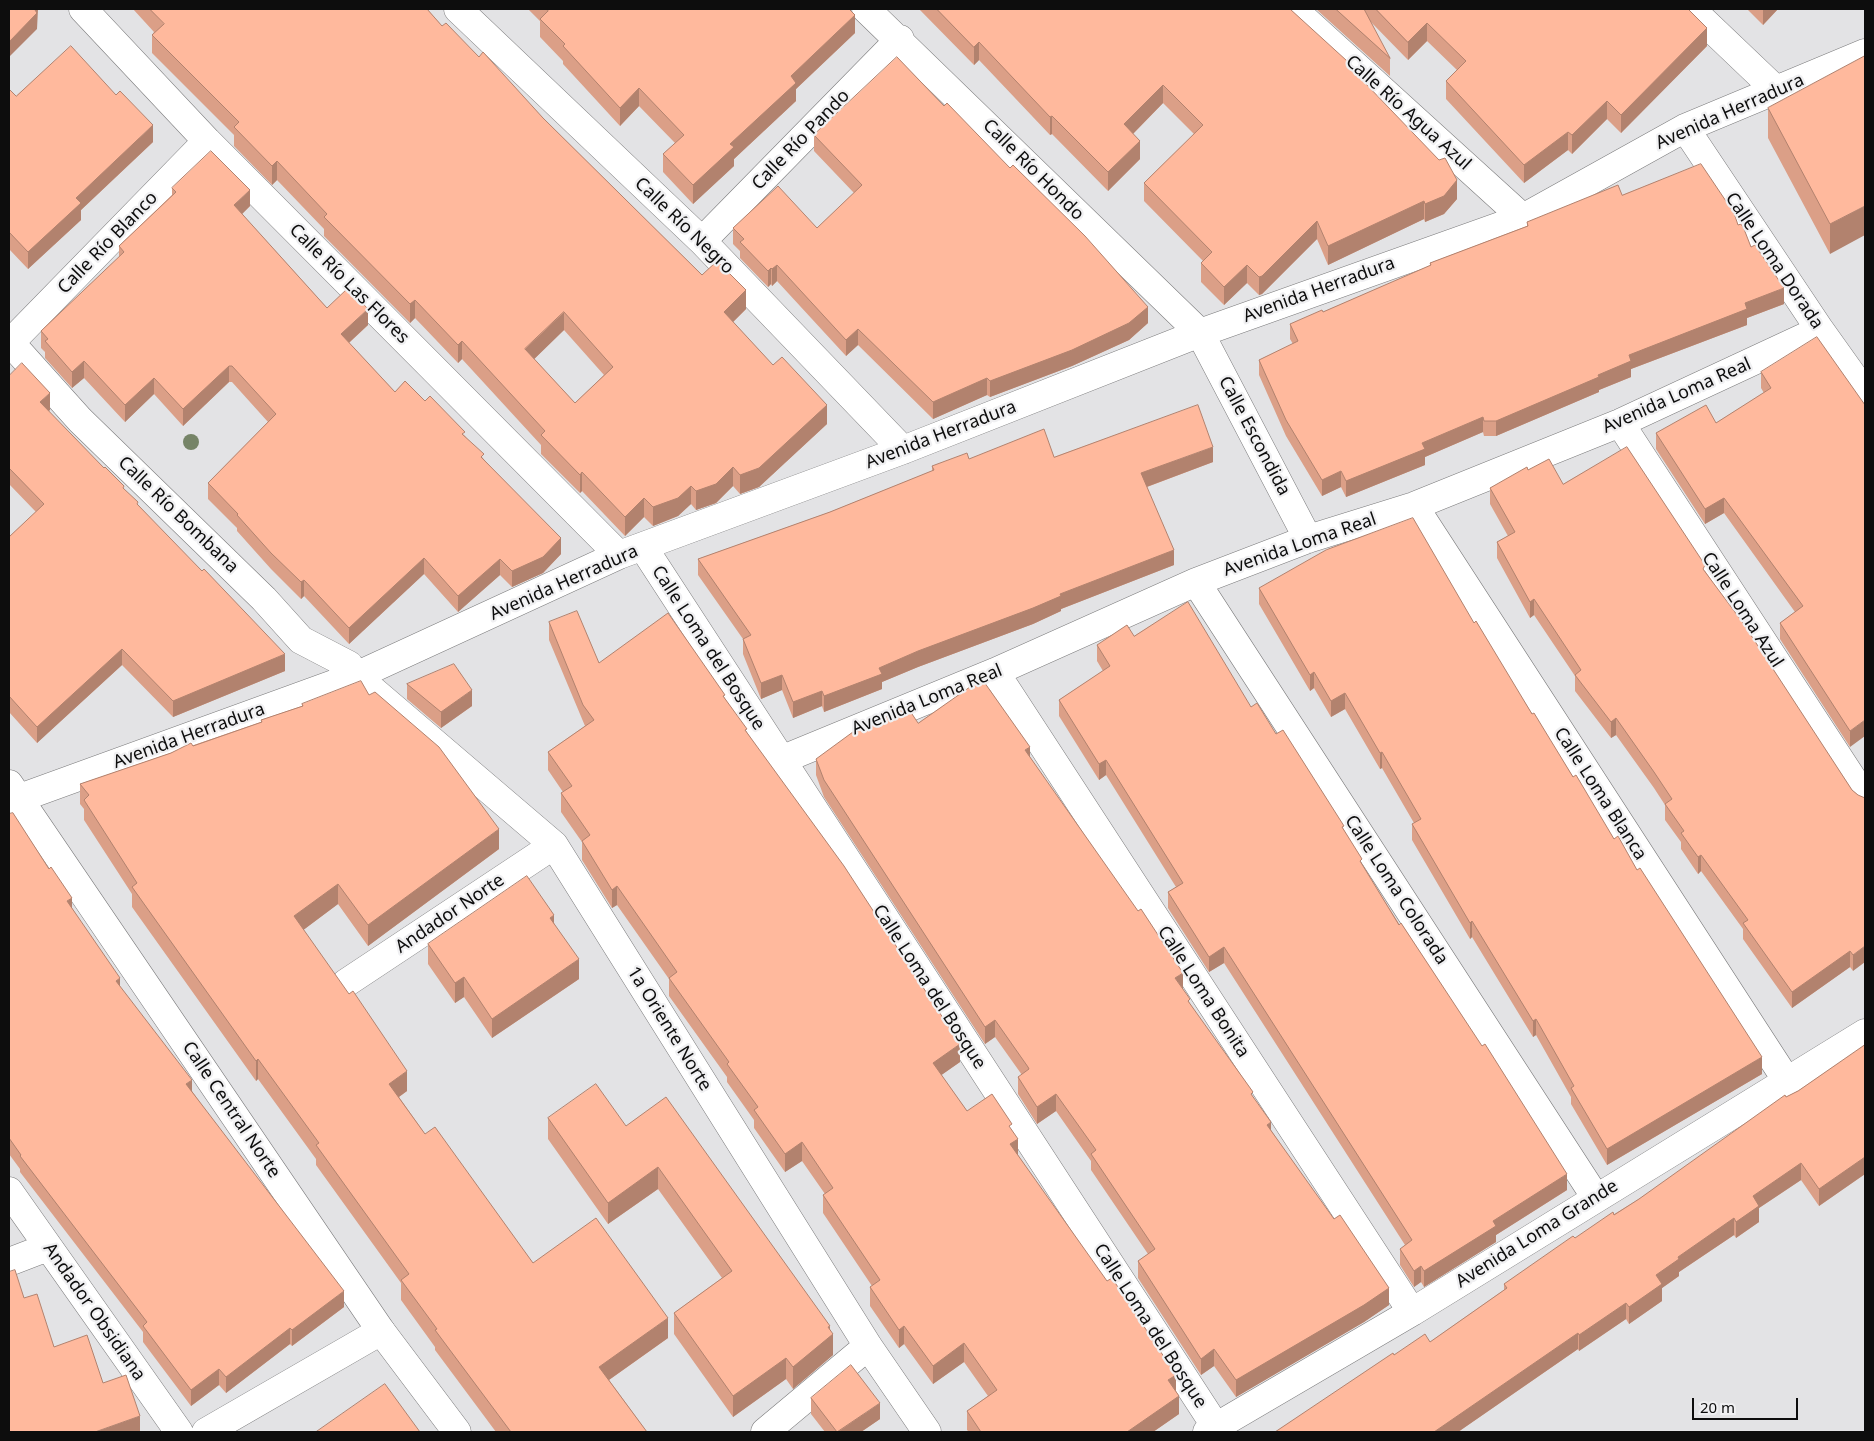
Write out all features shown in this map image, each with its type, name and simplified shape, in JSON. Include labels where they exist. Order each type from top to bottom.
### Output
[{"type":"street","name":"Calle Río Las Flores","points":[[85,9],[207,141],[631,551]]},
{"type":"street","name":"Calle Río Negro","points":[[458,9],[702,241],[903,450]]},
{"type":"street","name":"Calle Río Hondo","points":[[866,9],[900,39],[1200,333]]},
{"type":"street","name":"Calle Río Agua Azul","points":[[1293,9],[1524,218]]},
{"type":"street","points":[[1691,9],[1776,90]]},
{"type":"street","name":"Calle Río Pando","points":[[702,241],[900,39]]},
{"type":"street","name":"Avenida Herradura","points":[[12,795],[356,676],[631,551],[903,450],[1200,333],[1524,218],[1685,128],[1865,53]]},
{"type":"street","name":"Calle Loma Dorada","points":[[1685,128],[1820,330],[1865,393]]},
{"type":"street","name":"Calle Río Blanco","points":[[9,343],[207,141]]},
{"type":"street","name":"Avenida Loma Real","points":[[781,760],[995,672],[1196,582],[1308,539],[1414,506],[1620,423],[1820,330]]},
{"type":"street","name":"Calle Escondida","points":[[1200,333],[1308,539]]},
{"type":"street","name":"Calle Río Bombana","points":[[9,343],[80,420],[264,599],[301,640],[349,664],[356,676]]},
{"type":"street","name":"Calle Loma Azul","points":[[1620,423],[1865,798]]},
{"type":"street","name":"Calle Loma Blanca","points":[[1414,506],[1787,1082]]},
{"type":"street","name":"Calle Loma del Bosque","points":[[631,551],[781,760],[1211,1430]]},
{"type":"street","name":"Calle Loma Colorada","points":[[1196,582],[1596,1198]]},
{"type":"street","name":"Calle Loma Bonita","points":[[995,672],[1412,1312]]},
{"type":"street","name":"1a Oriente Norte","points":[[356,676],[554,845],[868,1346],[926,1432]]},
{"type":"street","name":"Calle Central Norte","points":[[12,795],[381,1331],[457,1432]]},
{"type":"street","name":"Andador Norte","points":[[346,982],[554,845]]},
{"type":"street","name":"Avenida Loma Grande","points":[[1211,1430],[1412,1312],[1865,1033]]},
{"type":"street","name":"Andador Obsidiana","points":[[9,1191],[179,1432]]},
{"type":"street","points":[[9,1262],[48,1247]]},
{"type":"street","points":[[206,1432],[381,1331]]},
{"type":"street","points":[[765,1432],[868,1346]]},
{"type":"building","points":[[9,9],[36,9],[37,13],[9,42]]},
{"type":"building","points":[[150,9],[427,9],[442,26],[446,23],[479,57],[483,52],[543,118],[702,275],[717,261],[746,290],[724,312],[773,365],[782,357],[827,405],[759,468],[740,475],[733,467],[716,484],[696,491],[691,486],[678,498],[653,507],[644,498],[625,517],[582,472],[580,475],[541,435],[545,431],[462,341],[458,345],[415,300],[410,304],[324,217],[327,214],[277,161],[272,166],[234,127],[239,122],[152,35],[164,24]],"holes":[[[564,312],[613,367],[575,403],[525,349]]]},
{"type":"building","points":[[546,9],[849,9],[855,15],[791,76],[796,83],[730,144],[734,147],[693,185],[663,154],[684,135],[639,88],[620,108],[563,46],[565,44],[540,19],[548,11]]},
{"type":"building","points":[[937,9],[1290,9],[1369,81],[1366,84],[1439,160],[1445,158],[1457,180],[1444,196],[1425,204],[1424,201],[1328,246],[1317,221],[1262,276],[1259,277],[1247,265],[1224,287],[1201,263],[1212,252],[1144,183],[1203,125],[1163,85],[1124,124],[1140,141],[1108,172],[1052,116],[1050,117],[979,42],[974,47]]},
{"type":"building","points":[[1336,9],[1364,9],[1390,58]]},
{"type":"building","points":[[1376,9],[1688,9],[1707,28],[1621,115],[1607,101],[1572,135],[1568,132],[1524,165],[1446,81],[1466,61],[1427,23],[1408,42]]},
{"type":"building","points":[[71,46],[116,95],[120,91],[153,125],[76,198],[81,203],[28,252],[9,232],[9,89],[16,96]]},
{"type":"building","points":[[1865,56],[1865,206],[1830,224],[1768,108]]},
{"type":"building","points":[[897,57],[944,106],[947,103],[1010,168],[1013,165],[1085,236],[1148,307],[1129,323],[1072,350],[990,381],[987,378],[933,402],[858,329],[846,340],[777,265],[768,271],[740,242],[744,239],[733,228],[778,186],[817,228],[862,185],[814,135]]},
{"type":"building","points":[[211,151],[250,190],[234,205],[327,308],[348,288],[368,309],[341,334],[395,392],[405,381],[425,401],[430,396],[465,432],[462,434],[484,454],[481,457],[561,538],[543,557],[512,571],[500,559],[458,596],[424,558],[349,628],[304,580],[301,582],[271,553],[238,514],[208,483],[276,414],[232,366],[229,366],[183,409],[154,378],[125,405],[84,361],[72,372],[45,341],[48,339],[41,331],[124,252],[119,246],[176,192],[172,188]]},
{"type":"building","points":[[1701,164],[1734,213],[1738,225],[1741,224],[1751,247],[1755,245],[1784,288],[1745,303],[1747,309],[1629,355],[1631,361],[1598,375],[1599,377],[1496,421],[1484,421],[1483,417],[1422,443],[1425,449],[1346,481],[1341,471],[1322,480],[1286,420],[1259,360],[1298,341],[1290,324],[1322,310],[1323,312],[1431,265],[1430,263],[1528,226],[1527,222],[1618,185],[1622,195]]},
{"type":"building","points":[[1817,337],[1865,405],[1865,720],[1850,731],[1780,623],[1803,606],[1724,498],[1705,509],[1656,433],[1706,405],[1716,423],[1771,388],[1761,372]]},
{"type":"building","points":[[22,363],[50,393],[40,402],[124,486],[123,488],[138,502],[137,504],[202,571],[204,569],[285,654],[173,701],[122,649],[37,727],[9,696],[9,537],[44,504],[9,468],[9,376]]},
{"type":"building","points":[[1198,405],[1213,447],[1141,473],[1174,550],[1060,594],[1061,596],[1033,608],[918,651],[879,668],[882,674],[824,696],[822,691],[793,702],[782,675],[761,683],[743,639],[751,635],[698,559],[830,512],[934,470],[932,466],[967,453],[969,459],[1044,429],[1054,457]]},
{"type":"building","points":[[1627,447],[1705,565],[1703,569],[1743,623],[1852,790],[1865,798],[1865,946],[1853,955],[1850,951],[1792,992],[1743,923],[1748,920],[1701,855],[1698,857],[1681,833],[1684,831],[1665,804],[1672,799],[1654,772],[1616,718],[1611,722],[1575,675],[1581,670],[1534,599],[1530,602],[1497,542],[1515,532],[1490,488],[1527,467],[1528,470],[1549,459],[1563,484]]},
{"type":"building","points":[[1413,518],[1474,623],[1476,621],[1532,714],[1534,713],[1573,777],[1576,775],[1614,839],[1618,836],[1637,870],[1640,868],[1762,1057],[1607,1149],[1571,1088],[1574,1086],[1536,1019],[1533,1021],[1472,921],[1470,923],[1412,824],[1421,819],[1382,752],[1380,753],[1345,693],[1331,701],[1314,672],[1310,675],[1259,588],[1326,550]]},
{"type":"building","points":[[1188,602],[1251,707],[1257,703],[1276,734],[1283,730],[1344,826],[1342,827],[1362,859],[1360,861],[1399,925],[1401,923],[1482,1046],[1485,1044],[1567,1174],[1493,1221],[1496,1226],[1424,1271],[1421,1266],[1414,1271],[1400,1249],[1412,1240],[1224,947],[1209,957],[1168,892],[1183,883],[1106,760],[1099,764],[1059,700],[1110,666],[1097,645],[1127,625],[1134,636]]},
{"type":"building","points":[[577,611],[599,663],[668,613],[725,695],[723,696],[747,729],[745,730],[844,866],[960,1044],[933,1063],[967,1111],[992,1094],[1012,1124],[1009,1126],[1018,1139],[1010,1144],[1107,1281],[1112,1278],[1176,1375],[1168,1380],[1179,1396],[1127,1432],[981,1432],[967,1411],[997,1390],[964,1343],[933,1366],[904,1326],[899,1330],[870,1287],[880,1280],[823,1195],[833,1188],[802,1142],[785,1154],[754,1110],[758,1107],[727,1064],[729,1062],[669,978],[677,972],[617,886],[612,890],[582,841],[590,835],[561,793],[572,786],[548,752],[594,720],[583,705],[549,622]]},
{"type":"building","points":[[454,664],[472,690],[441,712],[407,684]]},
{"type":"building","points":[[982,679],[1030,747],[1025,750],[1138,911],[1141,909],[1183,973],[1175,978],[1190,999],[1188,1001],[1253,1092],[1251,1094],[1271,1122],[1267,1125],[1334,1219],[1340,1215],[1389,1288],[1364,1305],[1236,1380],[1214,1349],[1201,1359],[1138,1261],[1155,1249],[1091,1154],[1096,1150],[1056,1094],[1037,1107],[1018,1077],[1029,1069],[1028,1067],[995,1020],[985,1027],[824,780],[816,759],[857,729],[908,708],[918,723]]},
{"type":"building","points":[[361,681],[369,695],[375,692],[439,747],[499,829],[368,925],[338,884],[294,916],[349,994],[353,991],[407,1071],[389,1084],[425,1134],[435,1127],[533,1263],[596,1218],[668,1318],[599,1367],[647,1432],[511,1432],[435,1330],[437,1329],[401,1280],[409,1274],[316,1145],[319,1143],[258,1059],[256,1061],[132,887],[137,883],[84,800],[89,795],[80,784],[171,753],[191,743],[193,746],[262,722],[261,720],[303,706],[302,704]]},
{"type":"building","points":[[13,813],[49,869],[51,867],[72,898],[67,901],[120,978],[116,981],[192,1080],[186,1084],[344,1291],[292,1330],[290,1328],[226,1377],[219,1369],[191,1390],[143,1326],[147,1322],[20,1156],[9,1138],[9,814]]},
{"type":"building","points":[[527,876],[554,915],[550,918],[579,959],[492,1019],[464,977],[455,983],[428,944]]},
{"type":"building","points":[[1865,1045],[1865,1157],[1819,1189],[1801,1163],[1753,1196],[1759,1206],[1736,1222],[1734,1218],[1678,1257],[1679,1259],[1656,1275],[1662,1284],[1629,1307],[1626,1303],[1579,1335],[1578,1333],[1434,1432],[1275,1432],[1393,1353],[1394,1355],[1425,1334],[1430,1342],[1507,1288],[1504,1284],[1573,1236],[1575,1238],[1613,1212],[1614,1215],[1639,1199],[1785,1095],[1786,1097],[1798,1091]]},
{"type":"building","points":[[596,1084],[626,1126],[666,1097],[830,1326],[828,1327],[833,1334],[793,1367],[786,1358],[733,1396],[674,1313],[732,1271],[658,1167],[608,1203],[548,1118]]},
{"type":"building","points":[[15,1270],[24,1298],[37,1294],[54,1347],[87,1335],[103,1383],[126,1375],[140,1416],[95,1432],[9,1432],[9,1272]]},
{"type":"building","points":[[851,1365],[880,1403],[837,1432],[811,1398]]},
{"type":"building","points":[[385,1384],[420,1432],[316,1432]]}]
